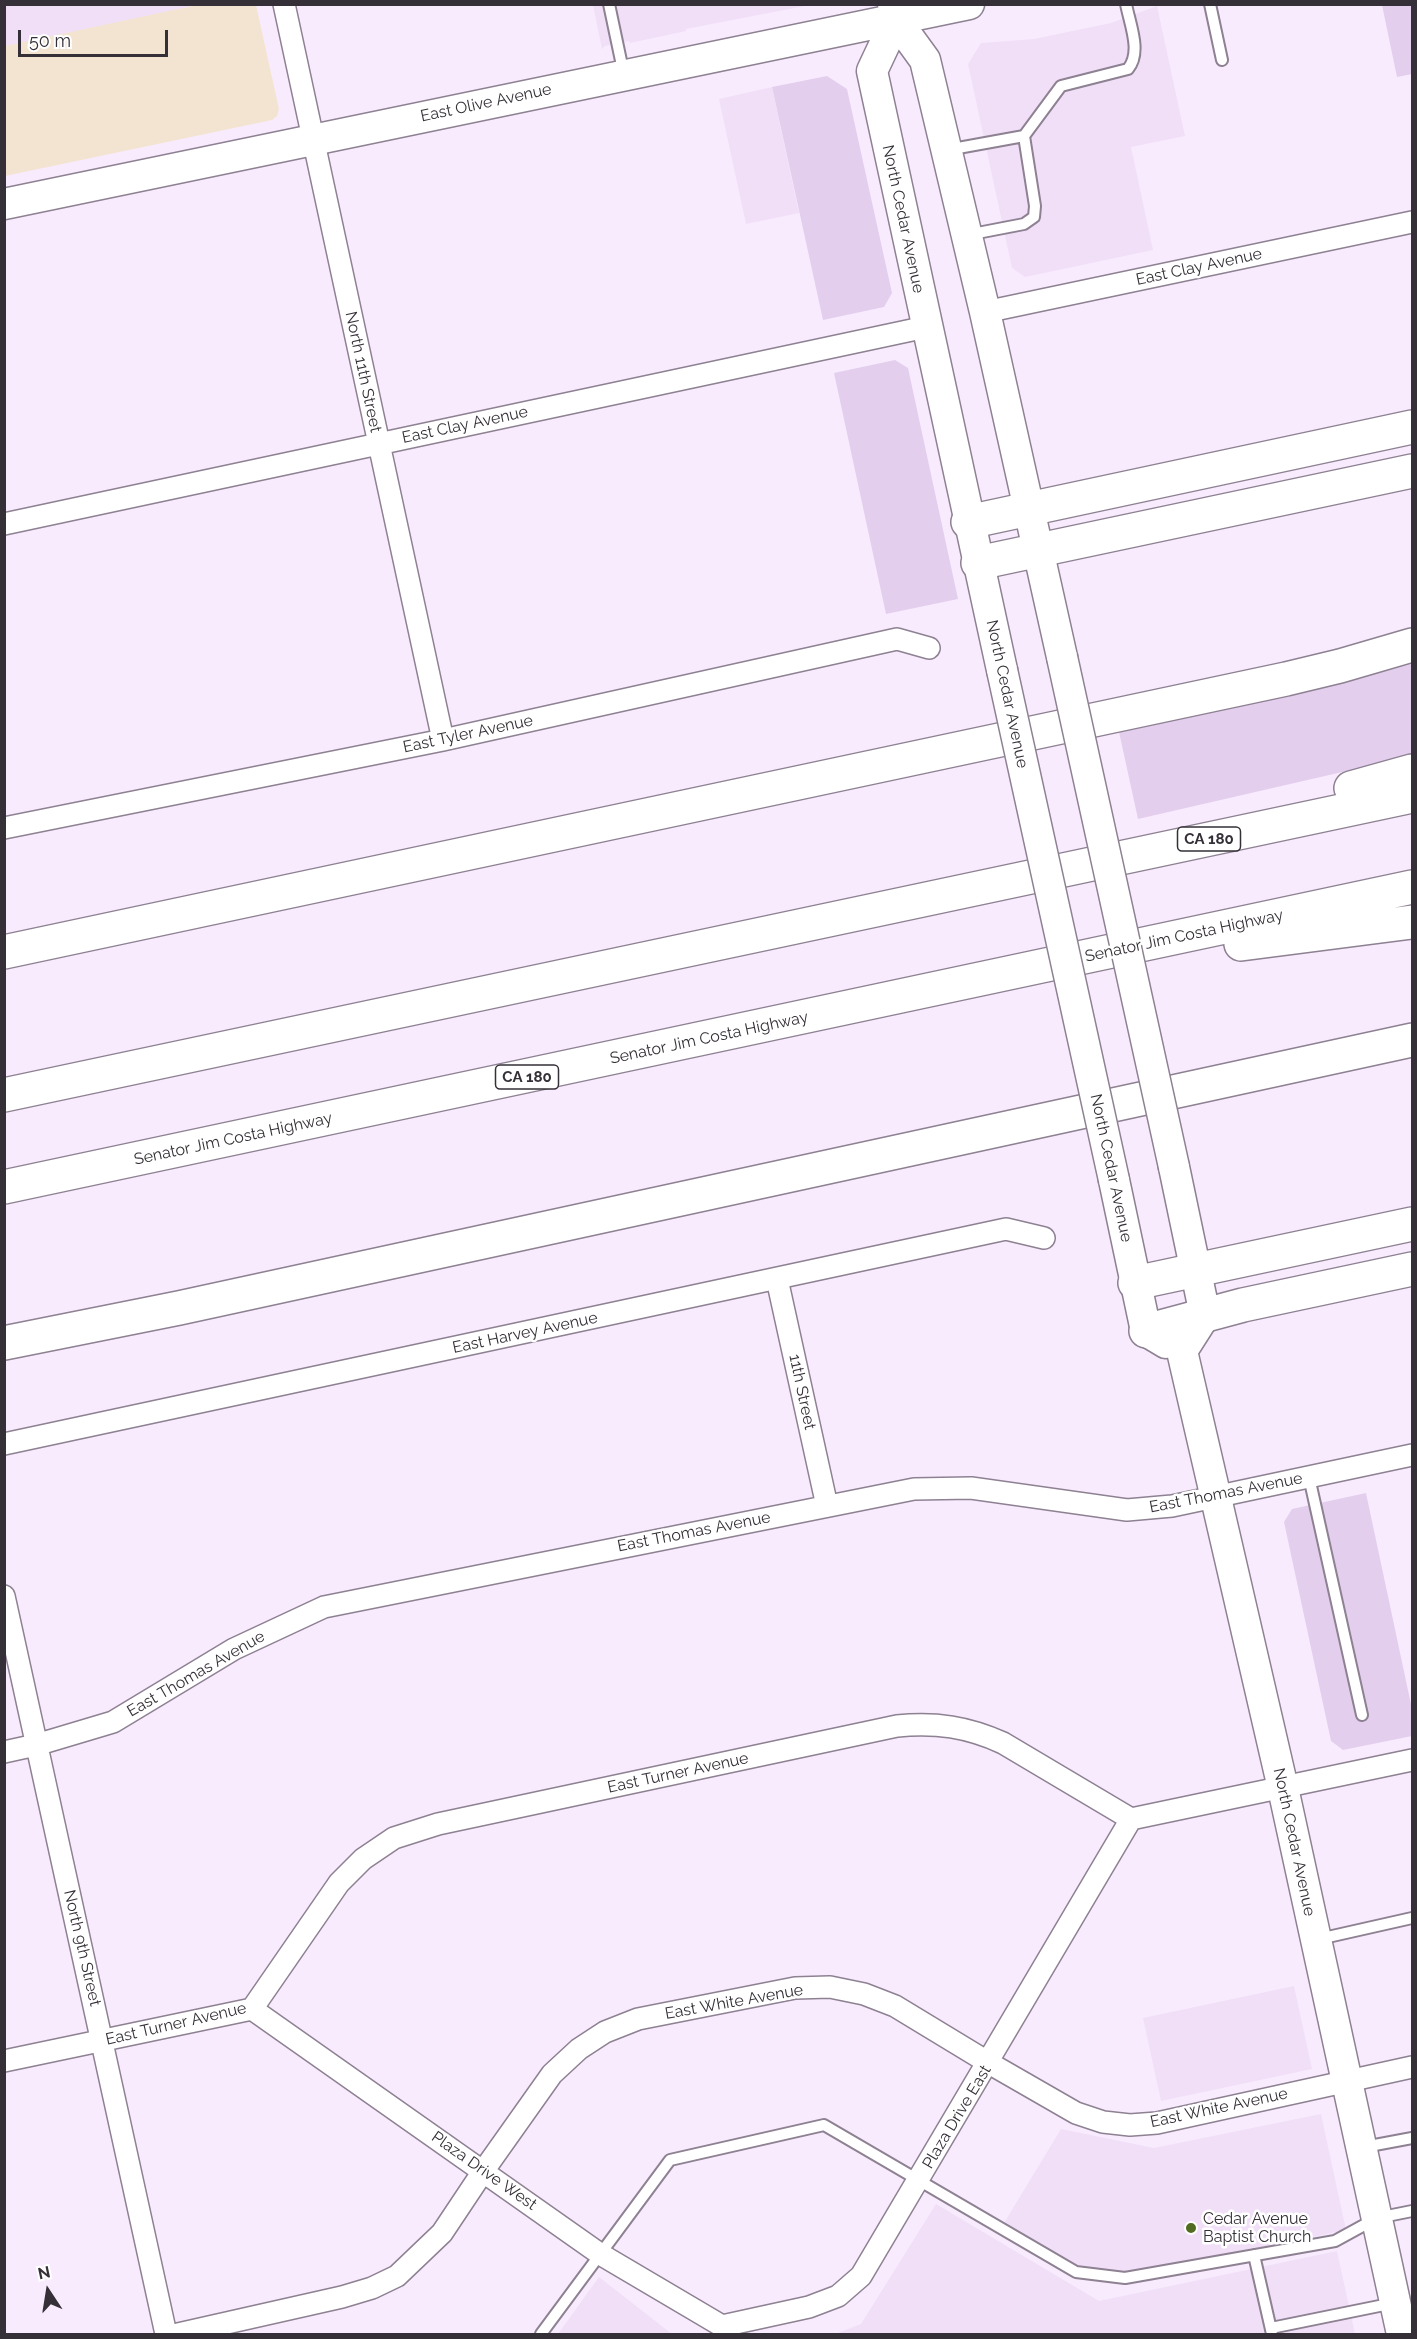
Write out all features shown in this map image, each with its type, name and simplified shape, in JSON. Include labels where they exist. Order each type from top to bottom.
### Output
[{"type":"highway","points":[[969,522],[1413,427]]},
{"type":"highway","points":[[978,563],[1413,471]]},
{"type":"highway","points":[[4,952],[1286,679],[1413,645]]},
{"type":"highway","points":[[1005,882],[1413,771]]},
{"type":"highway","name":"CA 180","points":[[4,1095],[1413,796]]},
{"type":"highway","points":[[4,932],[384,871]]},
{"type":"highway","name":"Senator Jim Costa Highway","points":[[15,1186],[1413,887]]},
{"type":"highway","points":[[1018,972],[1413,922]]},
{"type":"highway","points":[[4,1073],[412,1008]]},
{"type":"highway","points":[[4,1343],[179,1308],[1413,1040]]},
{"type":"highway","points":[[1135,1283],[1413,1224]]},
{"type":"highway","points":[[1146,1331],[1205,1315],[1413,1269]]},
{"type":"highway","points":[[4,1363],[179,1308]]},
{"type":"main road","name":"East Olive Avenue","points":[[4,204],[624,75],[894,12],[969,4]]},
{"type":"main road","points":[[894,12],[925,60],[985,312],[1062,657],[1205,1315],[1182,1351],[1146,1331]]},
{"type":"main road","name":"North Cedar Avenue","points":[[894,12],[872,71],[1146,1331]]},
{"type":"main road","name":"North Cedar Avenue","points":[[1182,1351],[1283,1788],[1402,2334]]},
{"type":"street","name":"North 11th Street","points":[[284,4],[443,740]]},
{"type":"street","name":"East Clay Avenue","points":[[985,312],[1413,222]]},
{"type":"street","name":"East Clay Avenue","points":[[4,524],[926,327]]},
{"type":"street","name":"East Tyler Avenue","points":[[4,828],[443,740],[897,639],[929,648]]},
{"type":"street","name":"East Harvey Avenue","points":[[4,1444],[1006,1229],[1044,1238]]},
{"type":"street","name":"11th Street","points":[[777,1279],[827,1506]]},
{"type":"street","name":"East Thomas Avenue","points":[[4,1752],[114,1722],[234,1649],[324,1607],[914,1488],[971,1488],[1127,1510],[1172,1506],[1413,1455]]},
{"type":"street","name":"North 9th Street","points":[[4,1596],[166,2334]]},
{"type":"street","name":"East Turner Avenue","points":[[4,2061],[252,2009],[339,1883],[363,1859],[394,1838],[438,1824],[897,1726],[921,1723],[951,1725],[981,1733],[1003,1743],[1131,1819]]},
{"type":"street","points":[[1131,1819],[1413,1760]]},
{"type":"street","name":"Plaza Drive East","points":[[723,2330],[809,2307],[838,2296],[861,2276],[1131,1819]]},
{"type":"street","name":"East White Avenue","points":[[178,2334],[342,2297],[372,2288],[397,2276],[442,2233],[552,2074],[579,2049],[605,2032],[638,2019],[795,1988],[830,1987],[864,1994],[895,2006],[1076,2113],[1103,2122],[1130,2125],[1157,2123],[1413,2067]]},
{"type":"street","name":"Plaza Drive West","points":[[252,2009],[600,2253],[723,2330]]},
{"type":"lane","points":[[609,4],[624,75]]},
{"type":"lane","points":[[946,150],[1024,136],[1061,86],[1128,69],[1136,53],[1125,4]]},
{"type":"lane","points":[[1210,4],[1222,60]]},
{"type":"lane","points":[[967,236],[1024,224],[1034,217],[1035,206],[1024,136]]},
{"type":"lane","points":[[1309,1478],[1362,1715]]},
{"type":"lane","points":[[1316,1940],[1413,1918]]},
{"type":"lane","points":[[541,2334],[670,2160],[824,2125],[1076,2272],[1125,2278],[1335,2241],[1377,2218],[1413,2211]]},
{"type":"lane","points":[[1361,2148],[1413,2138]]},
{"type":"lane","points":[[1254,2255],[1271,2331],[1395,2302]]},
{"type":"shaded area","points":[[5,4],[196,5],[5,50]]},
{"type":"shaded area","points":[[197,5],[256,5],[279,109],[277,116],[272,120],[5,176],[5,46]]},
{"type":"shaded area","points":[[593,5],[810,5],[686,29],[686,31],[630,43],[629,41],[605,46],[602,49]]},
{"type":"shaded area","points":[[1382,5],[1412,5],[1412,74],[1397,77]]},
{"type":"shaded area","points":[[1157,6],[1185,136],[1131,147],[1153,250],[1025,277],[1012,268],[968,64],[981,43],[1034,39],[1111,23]]},
{"type":"shaded area","points":[[827,76],[847,89],[892,293],[884,307],[823,320],[772,87]]},
{"type":"shaded area","points":[[772,87],[799,213],[746,224],[719,99]]},
{"type":"shaded area","points":[[895,360],[908,368],[958,599],[886,614],[834,373]]},
{"type":"shaded area","points":[[1412,664],[1412,756],[1138,819],[1119,732],[1311,691]]},
{"type":"shaded area","points":[[1366,1493],[1412,1709],[1412,1736],[1343,1750],[1331,1741],[1284,1522],[1292,1509]]},
{"type":"shaded area","points":[[1294,1986],[1312,2069],[1161,2101],[1143,2018]]},
{"type":"shaded area","points":[[1321,2114],[1346,2230],[1102,2282],[1004,2223],[1061,2129],[1154,2148]]},
{"type":"shaded area","points":[[936,2204],[1099,2301],[1337,2251],[1355,2334],[835,2334],[861,2324]]},
{"type":"shaded area","points":[[599,2277],[672,2334],[558,2334]]},
{"type":"place","name":"Cedar Avenue Baptist Church","points":[[1191,2228]]}]
